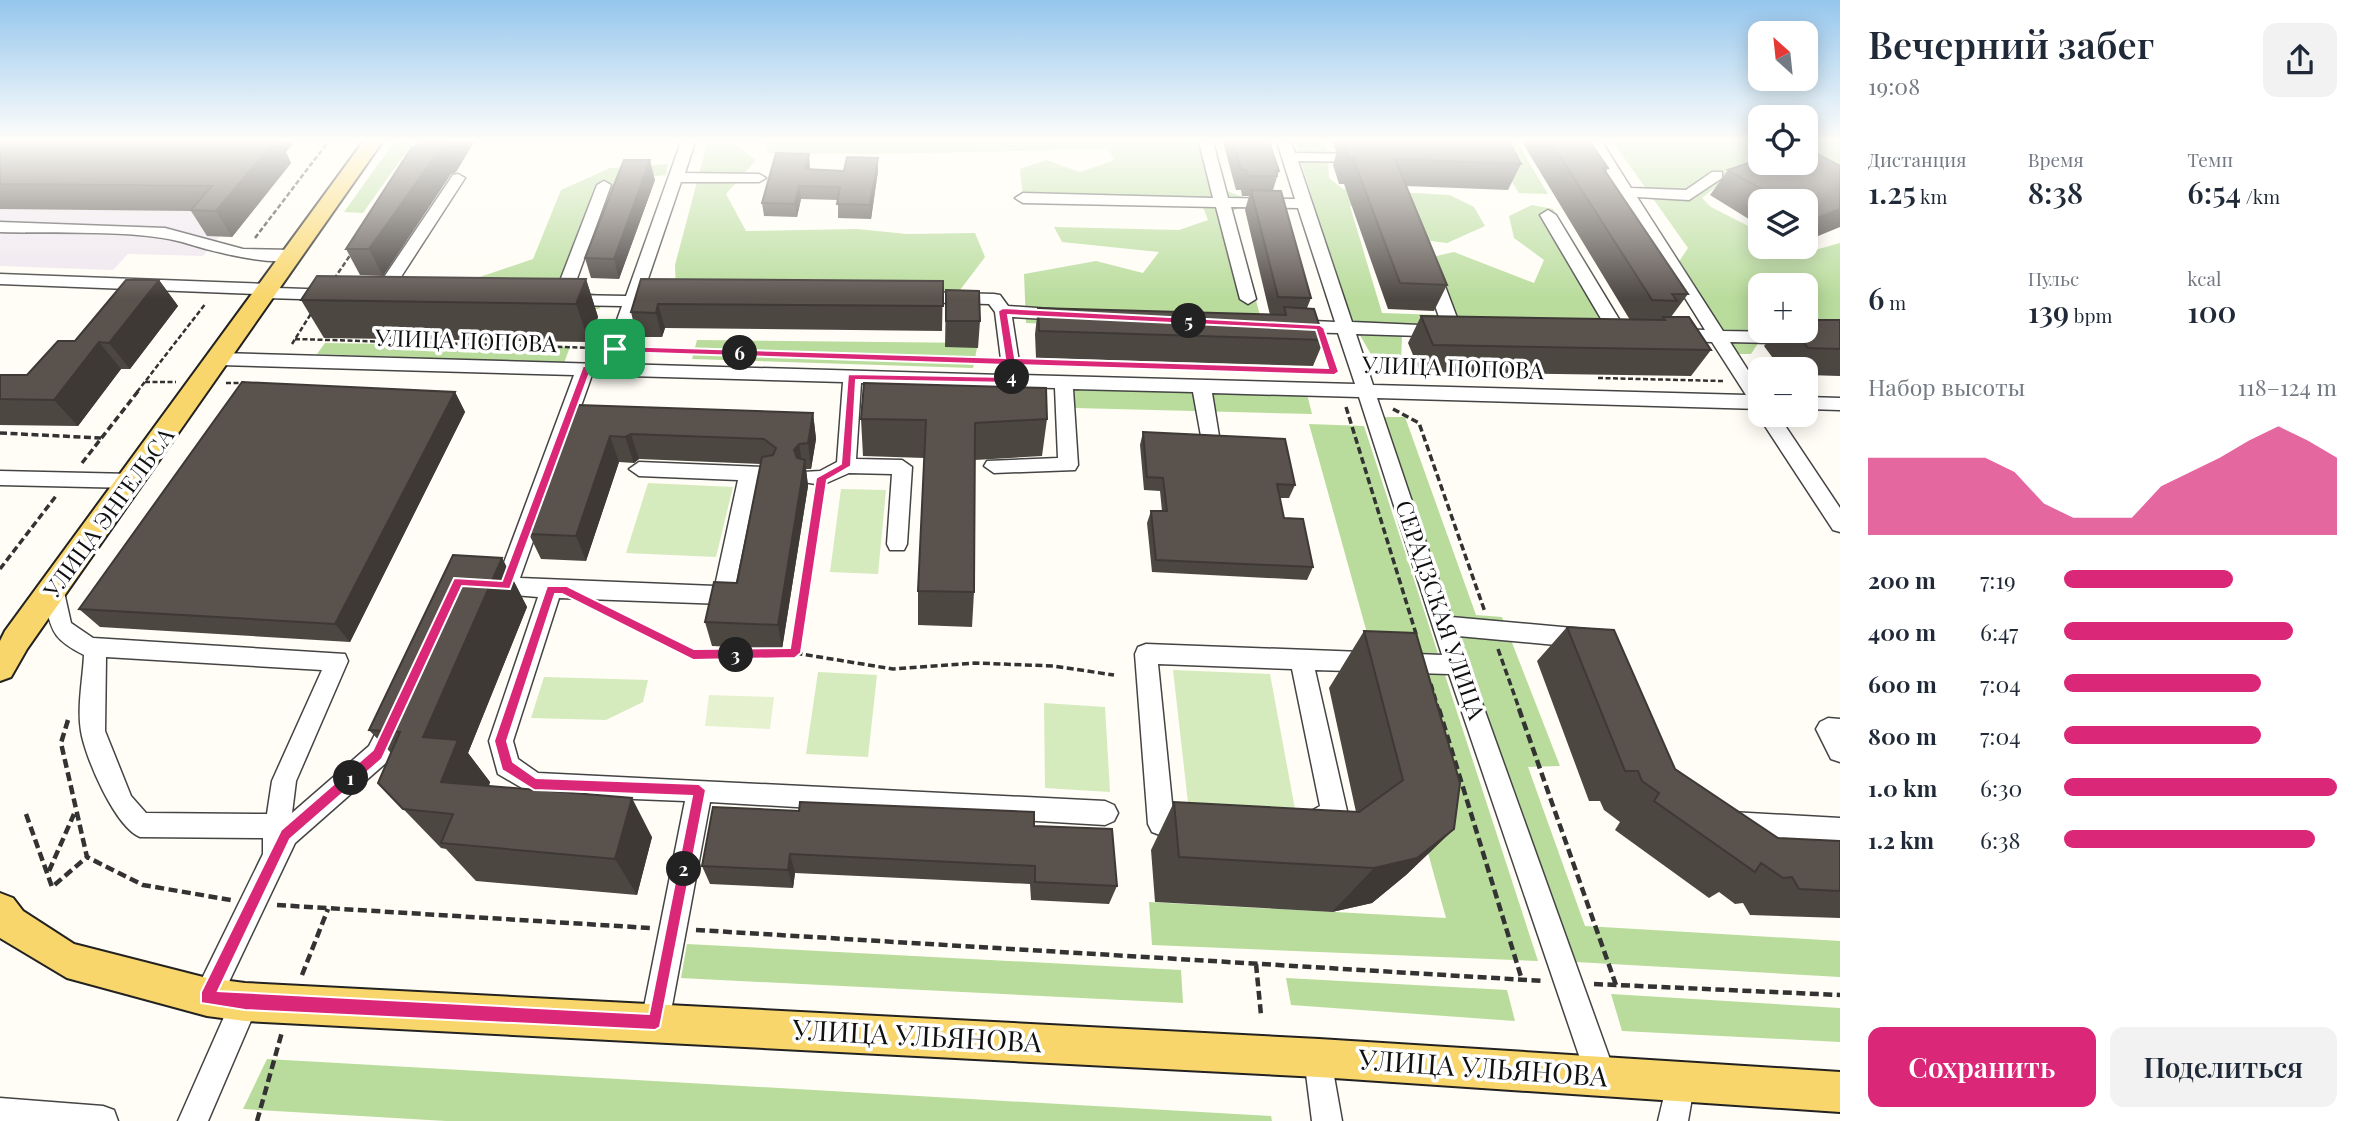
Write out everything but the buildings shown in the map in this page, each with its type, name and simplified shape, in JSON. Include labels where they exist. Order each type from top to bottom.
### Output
[{"type":"main road","points":[[293,255],[336,194]]},
{"type":"main road","name":"УЛИЦА ЭНГЕЛЬСА","points":[[0,668],[16,640],[293,255]]},
{"type":"main road","name":"УЛИЦА УЛЬЯНОВА","points":[[5,917],[67,960],[207,998],[245,1002],[1318,1058],[1840,1091]]},
{"type":"street","points":[[366,295],[445,194]]},
{"type":"street","points":[[600,194],[554,299],[639,295]]},
{"type":"street","points":[[608,369],[639,295],[671,194]]},
{"type":"street","points":[[1220,194],[1248,299]]},
{"type":"street","name":"СЕРАДЗСКАЯ УЛИЦА","points":[[1300,194],[1343,329],[1375,390],[1443,625],[1601,1076]]},
{"type":"street","points":[[1627,194],[1748,384]]},
{"type":"street","points":[[1023,198],[1303,204]]},
{"type":"street","points":[[1548,215],[1626,334],[1591,333]]},
{"type":"street","points":[[0,228],[165,233],[242,254],[293,255]]},
{"type":"street","points":[[1278,326],[1460,331],[1427,258]]},
{"type":"street","points":[[0,279],[407,296]]},
{"type":"street","points":[[127,305],[143,285]]},
{"type":"street","points":[[898,297],[994,299],[1003,311],[1012,371]]},
{"type":"street","points":[[1003,311],[1085,316]]},
{"type":"street","points":[[1660,334],[1840,339]]},
{"type":"street","name":"УЛИЦА ПОПОВА","points":[[220,359],[852,377],[1012,371],[1064,372],[1201,385],[1337,380],[1375,390],[1748,402]]},
{"type":"street","points":[[506,586],[586,368]]},
{"type":"street","points":[[994,466],[1068,466],[1064,372]]},
{"type":"street","points":[[846,466],[852,377]]},
{"type":"street","points":[[1201,385],[1210,436]]},
{"type":"street","points":[[1818,403],[1840,404]]},
{"type":"street","points":[[1776,427],[1838,518]]},
{"type":"street","points":[[816,477],[846,466],[902,467],[897,544]]},
{"type":"street","points":[[470,582],[557,589],[724,595],[759,474],[639,469]]},
{"type":"street","points":[[0,478],[132,481]]},
{"type":"street","points":[[54,589],[61,628],[95,648],[337,662],[284,781],[273,860]]},
{"type":"street","points":[[557,589],[501,741],[507,766],[534,784],[699,790],[1105,813]]},
{"type":"street","points":[[1443,625],[1584,638],[1595,660]]},
{"type":"street","points":[[95,648],[93,731],[121,803],[140,825],[276,826]]},
{"type":"street","points":[[1217,828],[1161,824],[1146,653],[1459,665]]},
{"type":"street","points":[[1287,832],[1300,832],[1334,811],[1301,658]]},
{"type":"street","points":[[207,998],[286,834],[378,754],[401,705]]},
{"type":"street","points":[[1840,730],[1828,729],[1840,751]]},
{"type":"street","points":[[655,1022],[699,790]]},
{"type":"street","points":[[1709,822],[1840,830]]},
{"type":"street","points":[[193,1121],[245,1002]]},
{"type":"street","points":[[1318,1058],[1326,1121]]},
{"type":"street","points":[[1673,1121],[1680,1081]]},
{"type":"street","points":[[0,1113],[103,1121]]},
{"type":"path","points":[[242,254],[288,194]]},
{"type":"path","points":[[0,569],[217,288]]},
{"type":"path","points":[[1320,328],[1522,980]]},
{"type":"path","points":[[295,339],[615,349],[1064,372]]},
{"type":"path","points":[[1321,371],[1337,380]]},
{"type":"path","points":[[1375,390],[1394,410],[1419,422],[1616,985]]},
{"type":"path","points":[[0,433],[101,439]]},
{"type":"path","points":[[795,653],[816,477]]},
{"type":"path","points":[[557,589],[693,654],[795,653],[893,669],[975,663],[1053,666],[1114,675]]},
{"type":"path","points":[[48,873],[75,813]]},
{"type":"path","points":[[26,814],[52,887],[87,857]]},
{"type":"path","points":[[1256,964],[1261,1015]]},
{"type":"shaded area","points":[[0,194],[266,194],[232,237],[220,236],[203,256],[128,254],[113,270],[0,266]]},
{"type":"green space","points":[[357,194],[376,194],[363,213],[344,212]]},
{"type":"green space","points":[[559,194],[610,194],[565,270],[568,289],[608,296],[599,309],[330,308],[459,284],[533,259]]},
{"type":"green space","points":[[694,194],[726,194],[746,231],[857,229],[907,234],[975,233],[985,257],[954,298],[676,296],[675,265]]},
{"type":"green space","points":[[1023,194],[1236,194],[1251,200],[1232,212],[1261,319],[1285,334],[1026,323],[1024,274],[1096,261],[1143,273],[1159,252],[1062,242],[1054,227],[1179,230],[1208,220],[1202,205],[1023,198]]},
{"type":"green space","points":[[1311,194],[1450,195],[1474,207],[1485,226],[1447,243],[1415,239],[1396,205],[1350,206],[1382,313],[1440,315],[1423,259],[1454,252],[1534,283],[1544,260],[1514,238],[1509,216],[1532,205],[1553,209],[1622,323],[1685,338],[1402,336],[1401,362],[1376,363],[1346,311]]},
{"type":"green space","points":[[1650,194],[1707,194],[1702,198],[1711,207],[1748,226],[1748,259],[1818,259],[1818,249],[1840,243],[1840,336],[1818,335],[1818,273],[1748,273],[1748,343],[1758,343],[1751,354],[1733,354],[1678,263],[1688,248]]},
{"type":"green space","points":[[697,340],[978,343],[973,368],[692,359]]},
{"type":"green space","points":[[325,343],[570,347],[564,363],[317,354]]},
{"type":"green space","points":[[1074,390],[1307,394],[1312,414],[1075,408]]},
{"type":"green space","points":[[1380,417],[1405,417],[1476,615],[1502,617],[1560,766],[1528,767],[1585,926],[1840,941],[1840,977],[1576,962]]},
{"type":"green space","points":[[1309,424],[1364,426],[1538,961],[1152,945],[1149,902],[1446,918]]},
{"type":"green space","points":[[648,483],[733,487],[716,557],[626,553]]},
{"type":"green space","points":[[841,489],[886,490],[878,574],[830,572]]},
{"type":"green space","points":[[1173,670],[1270,674],[1295,809],[1188,803]]},
{"type":"green space","points":[[818,672],[877,675],[868,757],[806,754]]},
{"type":"green space","points":[[544,677],[648,680],[643,702],[606,720],[531,718]]},
{"type":"green space","points":[[709,695],[774,697],[770,729],[705,726]]},
{"type":"green space","points":[[1044,703],[1105,707],[1110,792],[1045,788]]},
{"type":"green space","points":[[687,944],[1181,970],[1183,1003],[681,978]]},
{"type":"green space","points":[[1286,978],[1507,990],[1515,1021],[1291,1005]]},
{"type":"green space","points":[[1611,994],[1840,1008],[1840,1042],[1622,1031]]},
{"type":"green space","points":[[267,1059],[1271,1116],[1272,1121],[446,1121],[243,1109]]},
{"type":"route","points":[[615,349],[608,369],[586,368],[506,586],[458,581],[378,754],[286,834],[207,998],[655,1022],[699,790],[534,784],[507,766],[501,741],[551,589],[563,590],[693,654],[795,653],[822,478],[846,466],[852,377],[1013,380],[1010,362],[1334,372],[1320,328],[1003,311],[1010,362],[615,349]]}]
